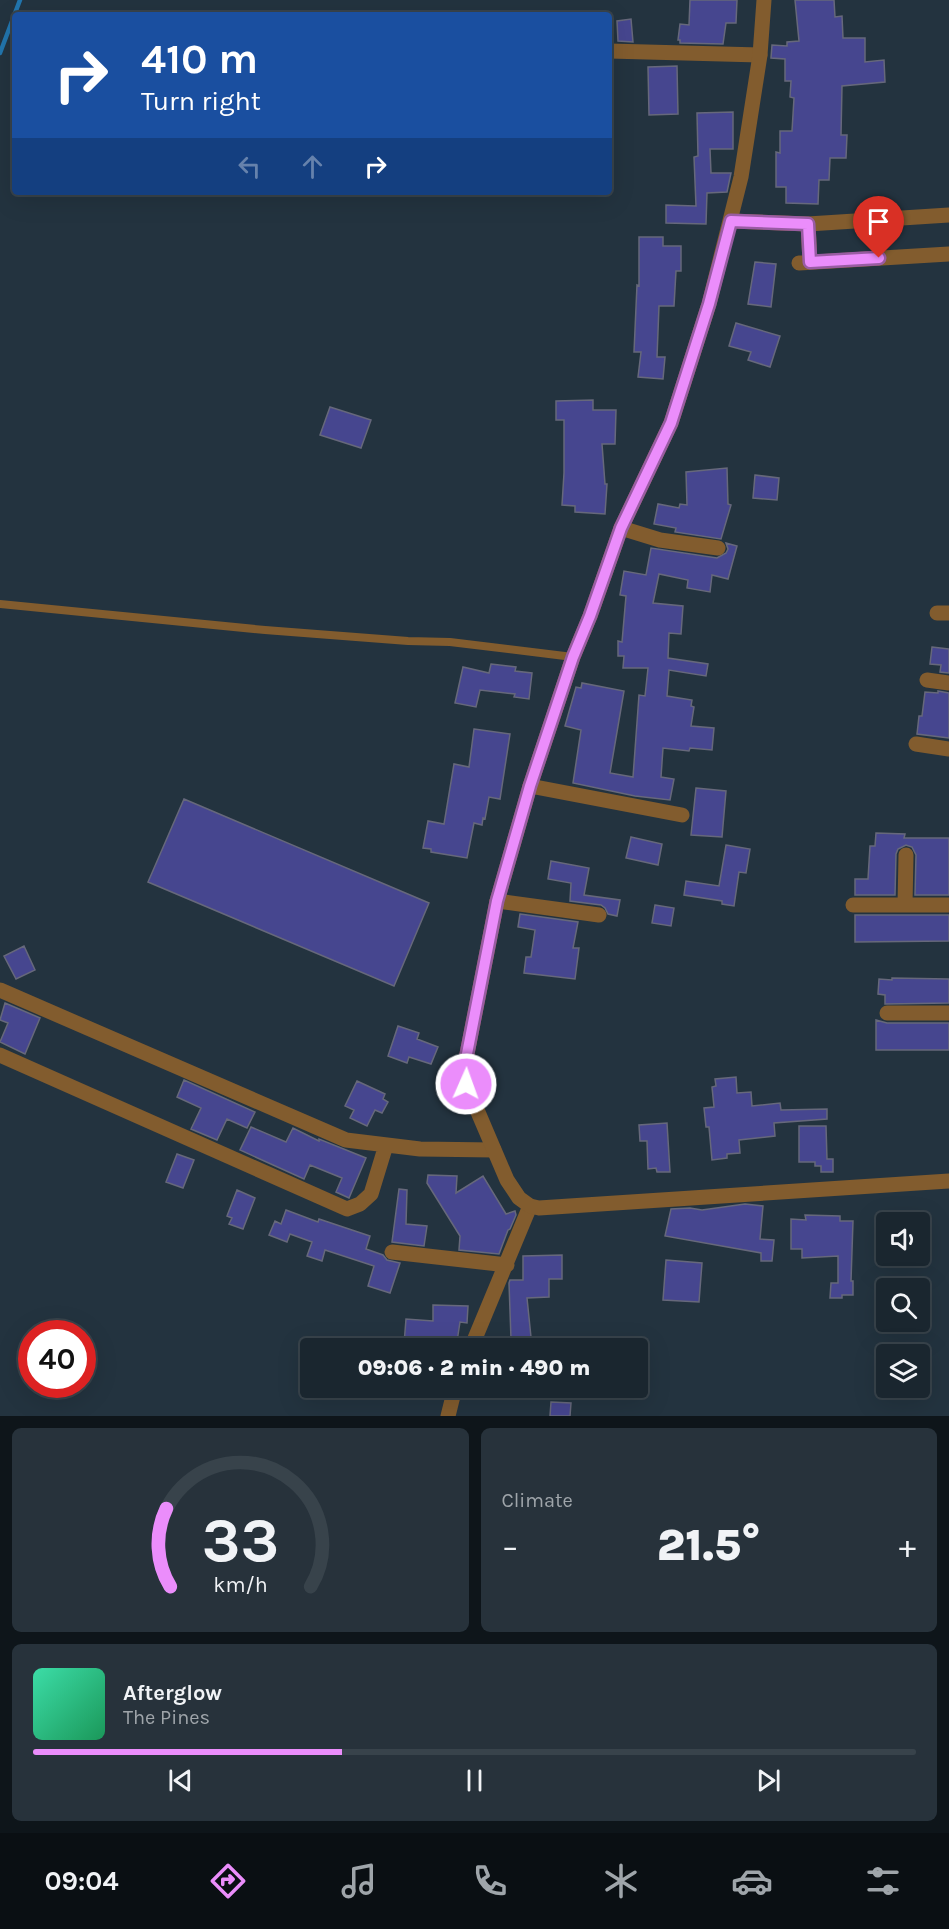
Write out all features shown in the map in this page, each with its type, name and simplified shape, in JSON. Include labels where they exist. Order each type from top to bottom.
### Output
[{"type":"street","points":[[764,0],[760,55],[741,177],[709,304],[671,423],[621,528],[573,657],[530,786],[497,901],[465,1064],[466,1084],[507,1180],[519,1198],[530,1206],[539,1208],[949,1180]]},
{"type":"street","points":[[612,51],[760,55]]},
{"type":"street","points":[[731,221],[808,224],[949,215]]},
{"type":"street","points":[[808,224],[805,263],[949,254]]},
{"type":"street","points":[[621,528],[660,540],[718,548]]},
{"type":"street","points":[[927,680],[949,683]]},
{"type":"street","points":[[916,744],[949,749]]},
{"type":"street","points":[[530,786],[682,815]]},
{"type":"street","points":[[905,905],[906,855]]},
{"type":"street","points":[[497,901],[599,915]]},
{"type":"street","points":[[853,905],[949,904]]},
{"type":"street","points":[[0,991],[346,1140],[420,1149],[494,1150]]},
{"type":"street","points":[[887,1013],[949,1013]]},
{"type":"street","points":[[0,1055],[347,1209],[360,1204],[371,1194],[386,1145]]},
{"type":"street","points":[[475,1338],[530,1206]]},
{"type":"street","points":[[392,1252],[507,1264]]},
{"type":"street","points":[[448,1416],[453,1398]]},
{"type":"lane","points":[[0,604],[265,630],[450,642],[573,657]]},
{"type":"building","points":[[690,0],[737,0],[736,23],[726,23],[723,44],[680,43],[678,40],[680,24],[689,25]]},
{"type":"building","points":[[795,0],[834,0],[835,17],[842,16],[843,38],[865,38],[865,62],[884,60],[885,82],[842,86],[841,135],[847,135],[846,158],[830,158],[829,180],[819,180],[818,204],[786,203],[786,187],[776,187],[776,152],[780,153],[780,131],[792,131],[794,98],[790,97],[791,81],[785,81],[785,59],[771,58],[772,45],[787,46],[787,42],[799,41]]},
{"type":"building","points":[[631,19],[633,42],[618,41],[617,21]]},
{"type":"building","points":[[677,66],[678,114],[649,115],[648,67]]},
{"type":"building","points":[[733,112],[733,149],[710,149],[711,173],[731,173],[727,192],[707,193],[706,224],[666,223],[666,205],[696,206],[694,157],[698,156],[697,113]]},
{"type":"building","points":[[639,237],[663,237],[663,246],[681,246],[681,271],[676,271],[674,306],[659,306],[657,357],[665,357],[663,379],[638,377],[641,352],[634,352],[637,285],[639,286]]},
{"type":"building","points":[[755,262],[776,264],[771,307],[748,304]]},
{"type":"building","points":[[736,323],[780,336],[770,367],[748,360],[751,352],[729,346]]},
{"type":"building","points":[[593,400],[593,410],[616,410],[615,444],[602,444],[605,484],[607,484],[605,514],[575,512],[575,506],[562,505],[564,420],[556,420],[556,401]]},
{"type":"building","points":[[330,407],[371,420],[361,448],[320,435]]},
{"type":"building","points":[[727,468],[728,504],[731,505],[721,539],[675,532],[676,528],[654,524],[658,504],[679,508],[680,504],[687,505],[686,472]]},
{"type":"building","points":[[755,475],[779,478],[777,500],[753,498]]},
{"type":"building","points":[[726,543],[737,546],[728,579],[712,575],[710,592],[687,588],[688,580],[659,574],[653,603],[683,606],[681,634],[669,633],[668,658],[708,664],[706,676],[669,670],[667,696],[692,700],[691,706],[694,707],[691,726],[714,728],[712,750],[690,748],[689,751],[663,748],[661,777],[674,779],[670,800],[635,796],[573,783],[581,730],[565,726],[576,687],[581,688],[582,683],[624,691],[610,773],[633,777],[639,695],[645,696],[648,668],[623,668],[624,656],[618,656],[618,641],[622,642],[626,596],[620,595],[624,571],[646,575],[651,548],[717,558],[726,553],[728,549]]},
{"type":"building","points":[[932,647],[949,649],[949,673],[940,672],[941,665],[930,664]]},
{"type":"building","points":[[491,664],[516,667],[515,671],[532,673],[529,699],[514,697],[515,694],[480,690],[476,707],[455,703],[463,667],[489,673]]},
{"type":"building","points":[[938,691],[949,693],[949,738],[917,734],[925,692],[938,693]]},
{"type":"building","points":[[474,729],[510,734],[500,799],[489,797],[482,825],[474,823],[467,858],[431,852],[431,849],[423,848],[428,821],[444,824],[454,764],[469,767]]},
{"type":"building","points":[[696,788],[726,791],[722,837],[691,835]]},
{"type":"building","points":[[184,799],[429,903],[394,986],[148,882]]},
{"type":"building","points":[[876,833],[905,834],[904,838],[949,838],[949,895],[915,895],[916,855],[912,847],[906,845],[898,849],[896,854],[895,895],[855,895],[855,879],[868,879],[870,846],[875,846]]},
{"type":"building","points":[[631,837],[662,844],[658,865],[626,858]]},
{"type":"building","points":[[726,845],[750,849],[746,873],[739,872],[734,906],[722,904],[722,901],[684,895],[686,881],[719,886]]},
{"type":"building","points":[[551,861],[589,868],[584,895],[620,900],[617,916],[608,914],[601,905],[570,901],[571,883],[548,879]]},
{"type":"building","points":[[655,905],[674,908],[671,926],[652,923]]},
{"type":"building","points":[[520,914],[578,922],[573,948],[579,948],[575,979],[524,973],[526,957],[531,957],[535,930],[518,927]]},
{"type":"building","points":[[855,915],[949,915],[949,941],[855,942]]},
{"type":"building","points":[[24,946],[35,970],[16,979],[4,956]]},
{"type":"building","points":[[892,978],[949,979],[949,1003],[885,1004],[885,995],[878,994],[879,979],[892,980]]},
{"type":"building","points":[[5,1003],[40,1018],[25,1054],[0,1042],[8,1023],[0,1020]]},
{"type":"building","points":[[876,1020],[887,1023],[949,1023],[949,1050],[876,1050]]},
{"type":"building","points":[[398,1026],[419,1033],[417,1039],[438,1047],[431,1064],[409,1057],[407,1063],[388,1056]]},
{"type":"building","points":[[736,1077],[737,1093],[751,1092],[752,1106],[780,1103],[781,1110],[827,1109],[827,1119],[774,1123],[775,1136],[739,1140],[740,1153],[727,1154],[727,1158],[712,1160],[709,1127],[706,1127],[704,1108],[714,1107],[712,1087],[716,1086],[715,1079]]},
{"type":"building","points":[[184,1080],[255,1112],[247,1128],[227,1119],[217,1140],[191,1129],[201,1108],[177,1097]]},
{"type":"building","points":[[357,1081],[385,1094],[383,1099],[388,1102],[382,1113],[375,1110],[367,1126],[350,1118],[354,1110],[345,1106]]},
{"type":"building","points":[[667,1123],[670,1172],[657,1172],[656,1168],[648,1169],[647,1141],[640,1141],[639,1125]]},
{"type":"building","points":[[799,1126],[826,1126],[827,1159],[833,1159],[833,1172],[821,1172],[821,1166],[815,1166],[815,1162],[799,1162]]},
{"type":"building","points":[[251,1127],[286,1142],[293,1128],[319,1141],[319,1139],[366,1158],[349,1198],[336,1192],[342,1178],[310,1165],[304,1179],[240,1150]]},
{"type":"building","points":[[177,1154],[194,1160],[183,1188],[166,1182]]},
{"type":"building","points":[[428,1175],[457,1176],[456,1193],[483,1176],[506,1214],[515,1211],[516,1215],[499,1254],[459,1250],[460,1236],[427,1183]]},
{"type":"building","points":[[399,1189],[407,1190],[406,1224],[427,1226],[424,1246],[392,1242]]},
{"type":"building","points":[[237,1190],[255,1198],[243,1229],[229,1224],[232,1218],[227,1216]]},
{"type":"building","points":[[745,1204],[763,1206],[760,1239],[774,1240],[772,1261],[761,1261],[761,1253],[665,1236],[671,1209],[702,1210]]},
{"type":"building","points":[[286,1210],[318,1222],[319,1219],[370,1236],[366,1249],[383,1255],[387,1260],[400,1263],[390,1293],[368,1286],[374,1266],[325,1250],[322,1261],[307,1256],[312,1242],[290,1234],[287,1242],[269,1235],[275,1221],[281,1224]]},
{"type":"building","points":[[805,1215],[840,1216],[840,1221],[853,1221],[851,1281],[853,1281],[853,1295],[830,1298],[831,1283],[838,1283],[838,1256],[802,1258],[802,1249],[791,1249],[791,1219],[806,1220]]},
{"type":"building","points":[[562,1255],[562,1279],[549,1279],[549,1297],[527,1298],[531,1337],[511,1338],[509,1283],[510,1280],[523,1280],[523,1256]]},
{"type":"building","points":[[666,1260],[702,1263],[699,1302],[663,1300]]},
{"type":"building","points":[[433,1305],[468,1306],[467,1323],[460,1322],[458,1338],[404,1338],[406,1319],[433,1321]]},
{"type":"building","points":[[551,1402],[571,1403],[570,1416],[550,1416]]},
{"type":"waterway","points":[[15,12],[20,0]]},
{"type":"waterway","points":[[0,53],[12,21]]},
{"type":"route","points":[[466,1084],[465,1064],[497,901],[530,786],[573,657],[621,528],[671,423],[709,304],[731,221],[808,224],[810,262],[879,258]]}]
